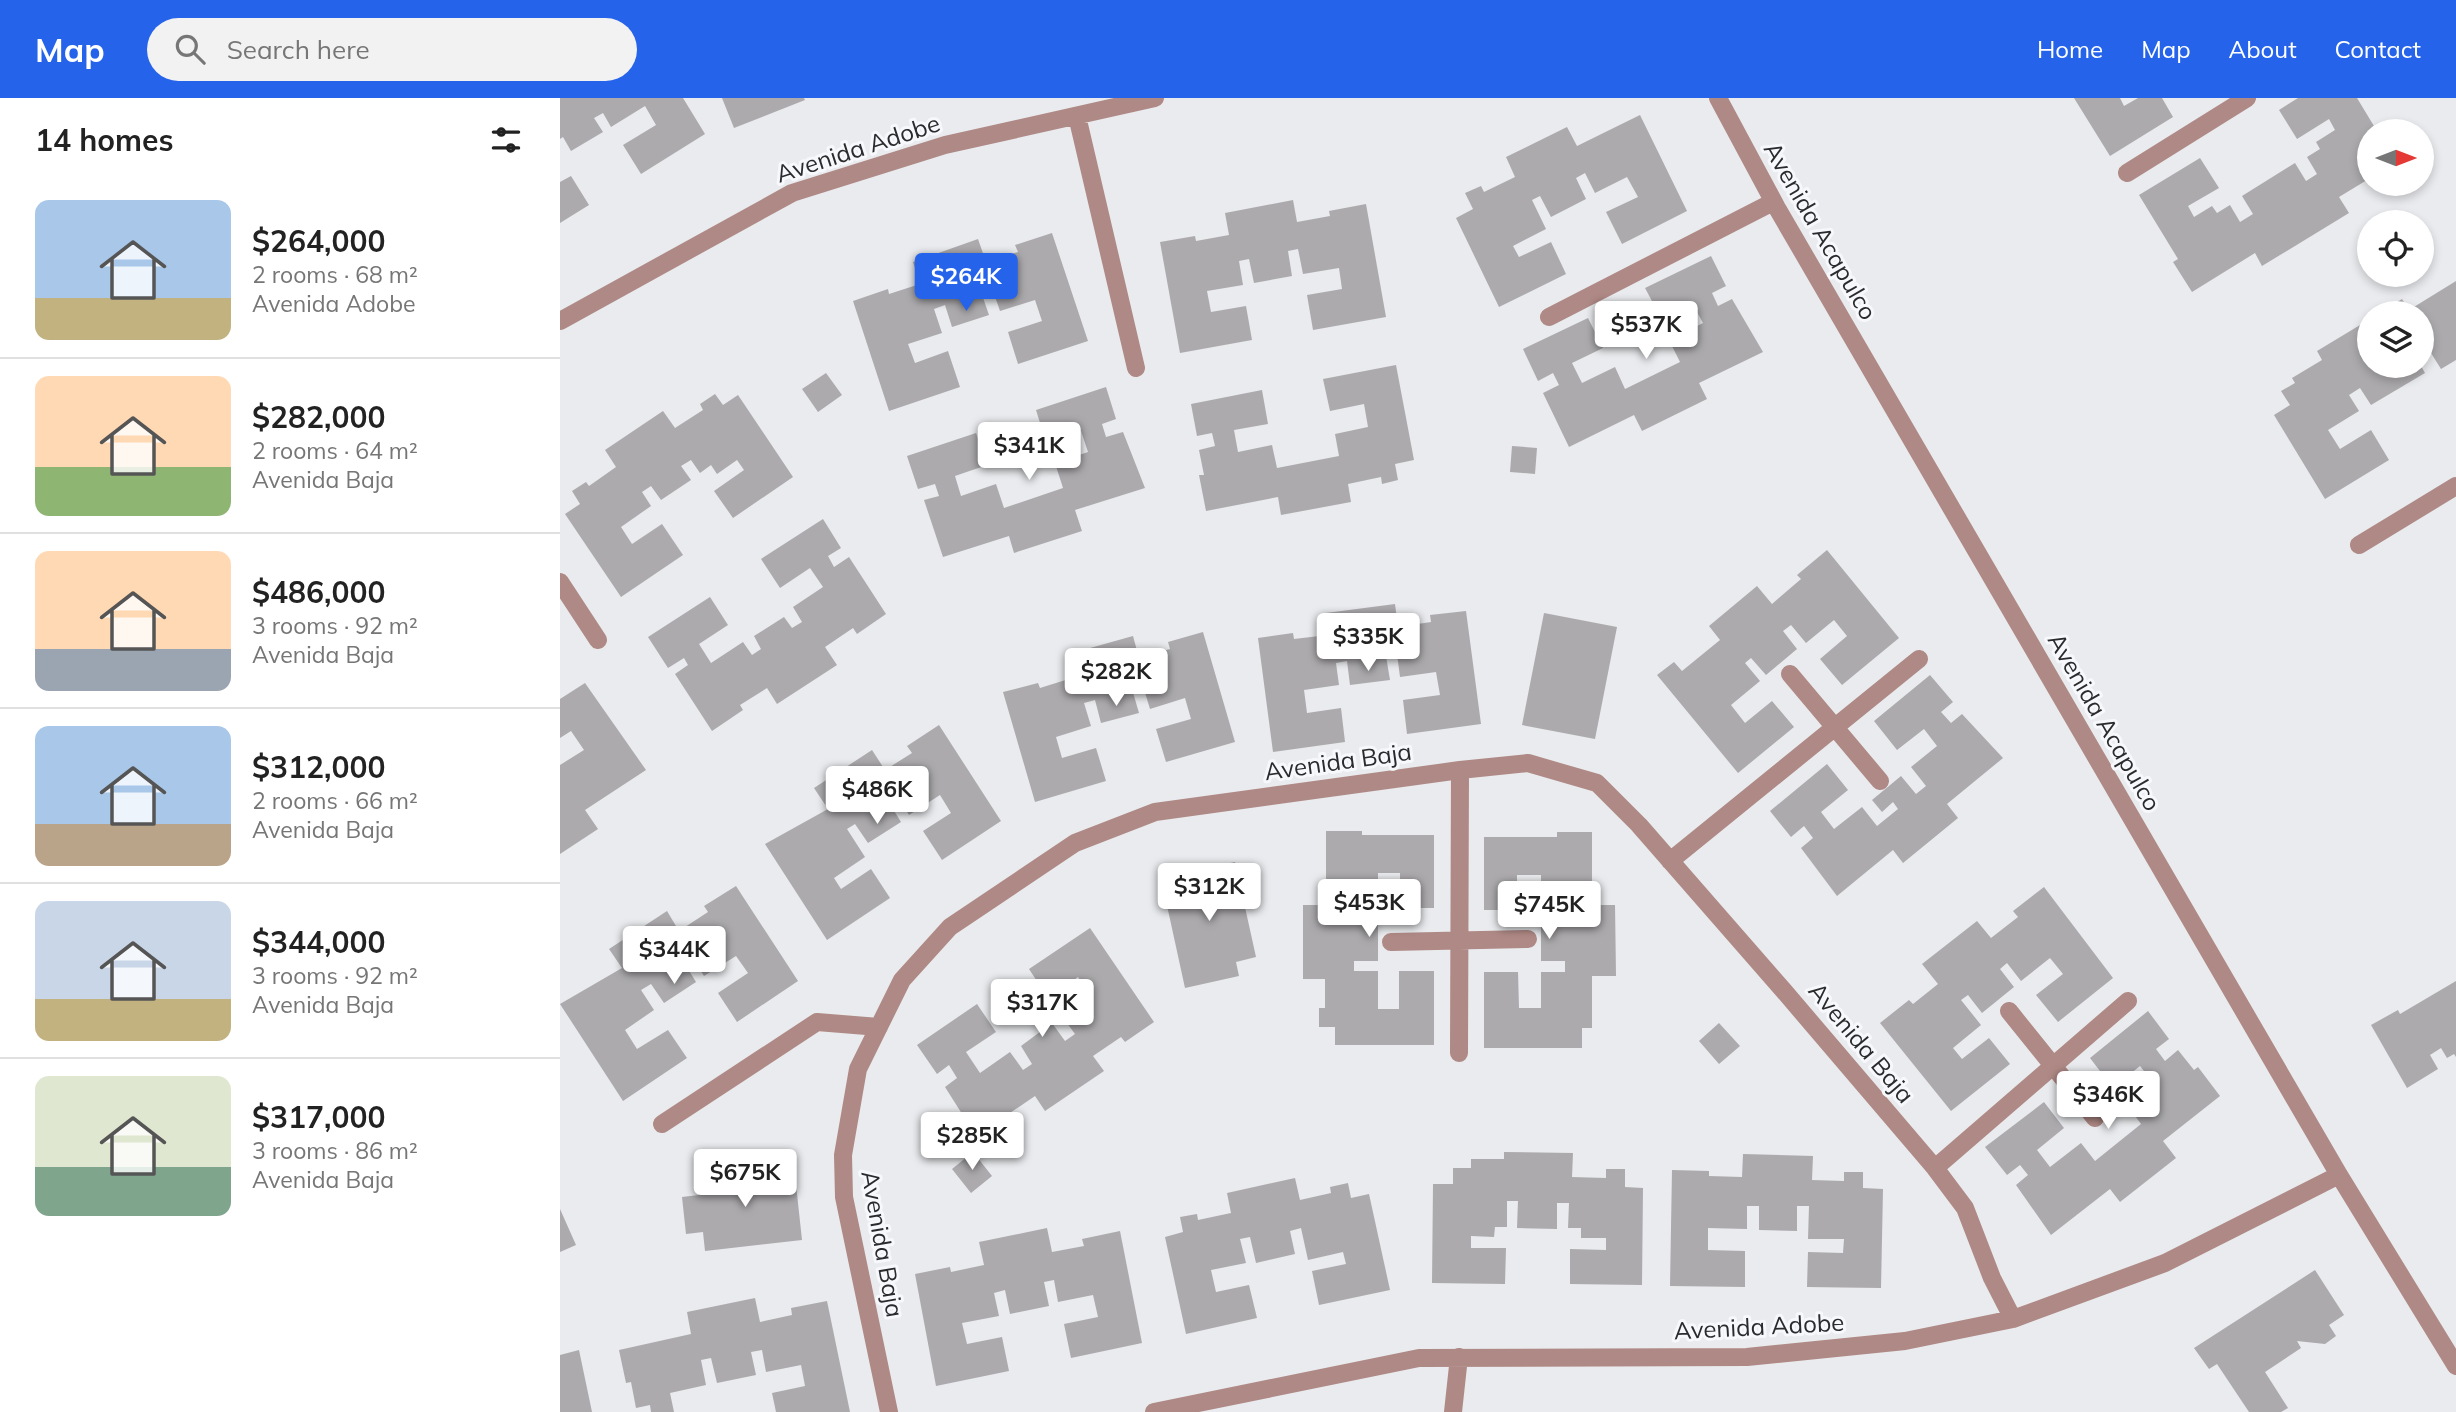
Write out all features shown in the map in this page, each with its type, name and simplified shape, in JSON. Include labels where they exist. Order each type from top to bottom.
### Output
[{"type":"street","name":"Avenida Adobe","points":[[560,321],[792,193],[945,145],[1155,98]]},
{"type":"street","name":"Avenida Acapulco","points":[[1718,98],[1773,202],[2339,1175],[2456,1366]]},
{"type":"street","points":[[2127,173],[2247,98]]},
{"type":"street","points":[[1077,116],[1136,368]]},
{"type":"street","points":[[1549,317],[1773,202]]},
{"type":"street","points":[[2359,545],[2456,486]]},
{"type":"street","points":[[560,582],[598,640]]},
{"type":"street","points":[[1670,861],[1919,659]]},
{"type":"street","points":[[1790,674],[1880,781]]},
{"type":"street","name":"Avenida Baja","points":[[889,1412],[844,1197],[843,1155],[858,1069],[902,980],[950,927],[1076,843],[1155,812],[1460,769],[1528,763],[1597,783],[1670,861],[1935,1168],[1965,1208],[1992,1278],[2013,1319]]},
{"type":"street","points":[[1459,1053],[1460,769]]},
{"type":"street","points":[[1391,942],[1528,939]]},
{"type":"street","points":[[1935,1168],[2128,1001]]},
{"type":"street","points":[[2009,1011],[2095,1118]]},
{"type":"street","points":[[662,1124],[817,1022],[879,1027]]},
{"type":"street","name":"Avenida Adobe","points":[[1154,1412],[1419,1359],[1747,1357],[1905,1340],[2013,1319],[2165,1263],[2339,1175]]},
{"type":"street","points":[[1453,1412],[1459,1357]]},
{"type":"building","points":[[560,98],[683,98],[705,134],[641,174],[623,145],[656,125],[645,106],[611,127],[603,113],[594,118],[603,132],[571,151],[563,137],[560,139]]},
{"type":"building","points":[[722,98],[804,98],[805,100],[734,128]]},
{"type":"building","points":[[2074,98],[2120,98],[2124,106],[2138,98],[2162,98],[2173,117],[2110,156]]},
{"type":"building","points":[[2298,98],[2357,98],[2370,119],[2357,119],[2357,186],[2339,197],[2349,213],[2262,266],[2255,253],[2192,292],[2173,262],[2178,259],[2139,195],[2200,158],[2219,188],[2188,206],[2194,217],[2212,206],[2217,213],[2230,205],[2240,222],[2253,214],[2242,196],[2295,163],[2306,181],[2317,174],[2307,157],[2320,149],[2316,142],[2335,130],[2329,119],[2297,139],[2279,110]]},
{"type":"building","points":[[1640,115],[1687,211],[1622,244],[1606,212],[1638,197],[1627,177],[1595,193],[1585,173],[1576,178],[1586,199],[1551,217],[1540,196],[1532,200],[1546,229],[1513,246],[1519,257],[1551,242],[1566,274],[1499,307],[1456,218],[1473,209],[1465,193],[1481,186],[1484,192],[1515,177],[1506,157],[1567,127],[1577,146]]},
{"type":"building","points":[[571,176],[589,205],[560,223],[560,182]]},
{"type":"building","points":[[1293,200],[1297,222],[1330,216],[1329,211],[1366,204],[1386,317],[1313,330],[1307,295],[1342,289],[1339,268],[1303,274],[1298,249],[1288,251],[1292,276],[1254,283],[1249,259],[1239,261],[1243,285],[1207,291],[1211,312],[1246,306],[1252,340],[1180,353],[1160,242],[1195,236],[1196,241],[1229,235],[1225,213]]},
{"type":"building","points":[[1052,233],[1088,341],[1018,364],[1008,332],[1042,321],[1035,300],[1000,311],[992,288],[981,292],[989,315],[952,327],[945,305],[934,309],[942,333],[908,344],[915,363],[948,351],[960,387],[889,411],[853,301],[888,289],[889,294],[920,284],[913,262],[978,239],[986,262],[1018,252],[1015,245]]},
{"type":"building","points":[[1711,256],[1726,286],[1712,293],[1718,306],[1732,299],[1763,352],[1699,383],[1707,399],[1642,431],[1634,415],[1569,447],[1543,393],[1559,385],[1553,373],[1538,381],[1523,349],[1588,318],[1603,348],[1572,363],[1582,383],[1615,367],[1625,389],[1680,362],[1669,340],[1703,323],[1692,303],[1661,318],[1645,288]]},
{"type":"building","points":[[2456,281],[2456,360],[2441,369],[2434,358],[2434,301],[2424,301]]},
{"type":"building","points":[[2357,327],[2357,378],[2417,378],[2371,405],[2360,388],[2349,395],[2359,411],[2328,430],[2340,449],[2371,430],[2389,460],[2325,499],[2274,415],[2290,405],[2281,391],[2295,383],[2292,378],[2322,360],[2317,351]]},
{"type":"building","points":[[1396,365],[1414,460],[1395,464],[1398,480],[1382,484],[1381,477],[1348,484],[1351,502],[1281,515],[1278,497],[1206,511],[1199,475],[1204,475],[1199,450],[1215,446],[1212,433],[1197,436],[1191,404],[1262,390],[1268,424],[1234,430],[1238,452],[1272,445],[1277,468],[1339,456],[1335,434],[1368,427],[1364,404],[1330,411],[1323,379]]},
{"type":"building","points":[[826,373],[842,395],[818,412],[802,389]]},
{"type":"building","points":[[1106,387],[1116,419],[1102,424],[1106,437],[1123,432],[1145,488],[1075,510],[1082,531],[1014,553],[1009,536],[943,557],[924,500],[939,496],[935,484],[918,489],[907,456],[976,433],[987,465],[955,476],[961,496],[996,484],[1004,508],[1063,488],[1055,463],[1088,452],[1081,431],[1046,442],[1036,410]]},
{"type":"building","points":[[715,394],[723,405],[738,395],[793,477],[733,518],[714,491],[744,470],[737,460],[717,474],[711,465],[700,473],[691,460],[681,466],[691,480],[661,500],[651,486],[642,492],[651,506],[621,527],[632,544],[662,524],[683,555],[621,597],[565,514],[580,504],[572,491],[586,482],[589,486],[616,467],[605,450],[663,411],[675,428],[703,410],[700,404]]},
{"type":"building","points":[[1512,446],[1537,448],[1535,474],[1510,472]]},
{"type":"building","points":[[823,519],[841,548],[828,556],[834,567],[849,557],[886,614],[857,634],[853,628],[825,647],[837,665],[777,704],[767,688],[740,705],[743,710],[712,731],[675,674],[688,665],[684,658],[668,668],[648,637],[710,597],[728,625],[699,644],[711,663],[743,642],[752,655],[761,649],[754,636],[784,617],[792,628],[802,622],[793,607],[823,587],[810,568],[780,588],[761,559]]},
{"type":"building","points":[[1827,550],[1899,638],[1842,685],[1820,659],[1847,636],[1834,620],[1806,643],[1791,625],[1783,631],[1797,649],[1766,675],[1751,658],[1745,663],[1760,681],[1731,705],[1745,723],[1772,701],[1794,727],[1738,773],[1657,675],[1674,662],[1682,671],[1720,640],[1709,626],[1757,586],[1772,604],[1801,579],[1797,575]]},
{"type":"building","points":[[1395,604],[1398,627],[1431,622],[1430,615],[1466,611],[1481,724],[1407,734],[1403,700],[1440,695],[1436,672],[1400,677],[1397,654],[1386,656],[1390,680],[1350,685],[1347,661],[1336,663],[1339,685],[1304,690],[1307,713],[1341,708],[1345,742],[1273,752],[1258,638],[1293,633],[1294,639],[1328,635],[1326,613]]},
{"type":"building","points":[[1544,613],[1617,627],[1595,739],[1522,725]]},
{"type":"building","points":[[1203,632],[1235,742],[1166,762],[1156,729],[1191,719],[1185,698],[1150,709],[1143,686],[1132,689],[1139,713],[1101,723],[1095,700],[1084,703],[1091,726],[1056,737],[1062,758],[1096,748],[1106,781],[1035,802],[1003,692],[1038,683],[1040,688],[1072,678],[1065,655],[1133,636],[1139,658],[1170,649],[1168,642]]},
{"type":"building","points":[[1930,675],[1953,702],[1941,712],[1951,723],[1962,714],[2003,758],[1947,804],[1958,818],[1903,863],[1893,850],[1837,896],[1801,848],[1813,838],[1804,826],[1791,837],[1770,811],[1827,764],[1848,790],[1821,812],[1834,829],[1862,807],[1877,826],[1898,809],[1893,802],[1882,812],[1872,800],[1901,776],[1916,794],[1926,786],[1911,767],[1937,746],[1924,729],[1897,750],[1874,721]]},
{"type":"building","points":[[585,683],[646,770],[585,810],[598,829],[560,854],[560,765],[584,750],[571,731],[560,738],[560,699]]},
{"type":"building","points":[[939,725],[1001,821],[942,860],[923,831],[951,813],[940,795],[909,815],[897,795],[888,801],[901,822],[868,843],[855,824],[847,829],[865,857],[834,878],[841,889],[871,869],[890,898],[827,940],[765,844],[828,809],[814,788],[872,750],[885,770],[912,753],[907,746]]},
{"type":"building","points":[[1326,831],[1362,831],[1362,835],[1434,835],[1434,908],[1400,908],[1400,873],[1378,873],[1378,910],[1356,910],[1356,921],[1378,921],[1378,961],[1354,961],[1354,971],[1378,971],[1378,1009],[1399,1009],[1399,971],[1434,971],[1434,1045],[1335,1045],[1335,1027],[1319,1027],[1319,1008],[1325,1008],[1325,979],[1303,979],[1303,905],[1326,905]]},
{"type":"building","points":[[1557,832],[1592,832],[1592,905],[1615,905],[1616,976],[1592,976],[1592,1028],[1582,1028],[1582,1048],[1484,1048],[1484,972],[1518,972],[1519,1008],[1541,1008],[1541,972],[1565,972],[1565,961],[1541,961],[1541,922],[1565,922],[1565,910],[1541,910],[1541,875],[1517,875],[1517,910],[1484,910],[1484,837],[1557,837]]},
{"type":"building","points":[[1235,862],[1256,957],[1236,962],[1239,976],[1185,988],[1161,878]]},
{"type":"building","points":[[736,886],[798,981],[737,1022],[718,993],[748,973],[736,956],[704,976],[691,956],[683,961],[696,982],[664,1003],[651,984],[641,990],[654,1010],[625,1030],[637,1049],[668,1030],[687,1058],[623,1101],[560,1004],[622,968],[609,949],[667,911],[679,931],[708,912],[704,906]]},
{"type":"building","points":[[2044,887],[2113,978],[2058,1022],[2036,995],[2063,974],[2050,958],[2021,981],[2007,963],[2000,969],[2014,987],[1982,1013],[1968,995],[1961,1000],[1981,1025],[1953,1048],[1962,1059],[1989,1038],[2010,1064],[1951,1111],[1880,1023],[1909,1000],[1913,1004],[1938,984],[1922,964],[1977,921],[1991,938],[2018,917],[2013,911]]},
{"type":"building","points":[[1090,928],[1154,1022],[1125,1042],[1121,1037],[1093,1056],[1104,1071],[1045,1111],[1035,1096],[976,1136],[945,1087],[957,1078],[949,1065],[937,1074],[917,1045],[977,1004],[996,1032],[966,1052],[980,1073],[1010,1052],[1023,1070],[1032,1064],[1021,1046],[1052,1023],[1065,1041],[1075,1034],[1061,1015],[1091,995],[1078,977],[1048,998],[1029,969]]},
{"type":"building","points":[[2456,981],[2456,1057],[2454,1054],[2447,1058],[2441,1048],[2430,1055],[2438,1069],[2407,1088],[2371,1025],[2398,1010],[2400,1014]]},
{"type":"building","points":[[2148,1011],[2169,1039],[2156,1049],[2165,1061],[2178,1050],[2194,1070],[2198,1067],[2220,1096],[2163,1141],[2176,1158],[2120,1202],[2110,1189],[2051,1235],[2016,1185],[2028,1175],[2020,1165],[2007,1175],[1985,1147],[2044,1102],[2064,1128],[2037,1150],[2050,1167],[2081,1143],[2095,1161],[2141,1124],[2127,1105],[2154,1084],[2140,1066],[2113,1088],[2090,1058]]},
{"type":"building","points":[[1719,1023],[1740,1046],[1719,1064],[1699,1041]]},
{"type":"building","points":[[973,1152],[992,1176],[971,1193],[952,1169]]},
{"type":"building","points":[[1504,1152],[1573,1153],[1572,1177],[1606,1178],[1606,1169],[1625,1169],[1625,1187],[1643,1188],[1642,1285],[1570,1284],[1570,1249],[1606,1250],[1606,1238],[1581,1238],[1581,1228],[1568,1228],[1569,1203],[1557,1203],[1557,1229],[1517,1228],[1518,1201],[1507,1201],[1507,1227],[1495,1227],[1494,1237],[1471,1236],[1471,1248],[1506,1248],[1505,1284],[1432,1283],[1433,1184],[1453,1184],[1453,1168],[1471,1168],[1471,1159],[1504,1159]]},
{"type":"building","points":[[1743,1154],[1813,1156],[1812,1180],[1844,1181],[1844,1172],[1863,1172],[1863,1188],[1883,1189],[1881,1288],[1807,1287],[1808,1252],[1843,1253],[1844,1239],[1808,1239],[1809,1206],[1797,1206],[1797,1231],[1759,1230],[1759,1206],[1747,1206],[1747,1229],[1708,1228],[1708,1250],[1745,1251],[1745,1287],[1670,1286],[1672,1170],[1709,1171],[1709,1176],[1742,1177]]},
{"type":"building","points":[[794,1166],[802,1240],[705,1251],[703,1232],[686,1234],[682,1197],[699,1195],[697,1177]]},
{"type":"building","points":[[1295,1178],[1300,1200],[1331,1193],[1330,1187],[1348,1183],[1351,1198],[1369,1194],[1390,1290],[1319,1305],[1312,1271],[1346,1264],[1343,1252],[1308,1260],[1301,1228],[1290,1231],[1295,1254],[1256,1263],[1250,1237],[1240,1239],[1246,1263],[1211,1270],[1216,1292],[1249,1285],[1257,1318],[1186,1334],[1165,1237],[1183,1232],[1180,1217],[1197,1214],[1198,1220],[1231,1213],[1227,1193]]},
{"type":"building","points":[[560,1209],[576,1245],[560,1252]]},
{"type":"building","points":[[1047,1228],[1052,1252],[1084,1246],[1082,1239],[1120,1231],[1142,1343],[1071,1358],[1064,1324],[1098,1317],[1093,1295],[1058,1302],[1054,1280],[1044,1282],[1049,1306],[1010,1314],[1005,1290],[994,1293],[999,1316],[962,1323],[967,1344],[1002,1337],[1009,1371],[936,1386],[915,1274],[950,1267],[951,1272],[984,1265],[979,1242]]},
{"type":"building","points":[[2315,1270],[2344,1315],[2329,1325],[2336,1336],[2325,1344],[2297,1341],[2301,1348],[2265,1372],[2288,1408],[2281,1412],[2249,1412],[2217,1364],[2209,1369],[2194,1348]]},
{"type":"building","points":[[755,1298],[760,1322],[792,1315],[791,1308],[827,1301],[850,1412],[776,1412],[772,1393],[805,1386],[801,1365],[766,1372],[762,1350],[751,1352],[756,1375],[717,1383],[711,1358],[701,1360],[706,1385],[670,1393],[674,1412],[651,1412],[650,1405],[636,1408],[631,1382],[626,1383],[619,1350],[691,1334],[687,1312]]},
{"type":"building","points":[[579,1350],[592,1412],[560,1412],[560,1355]]}]
